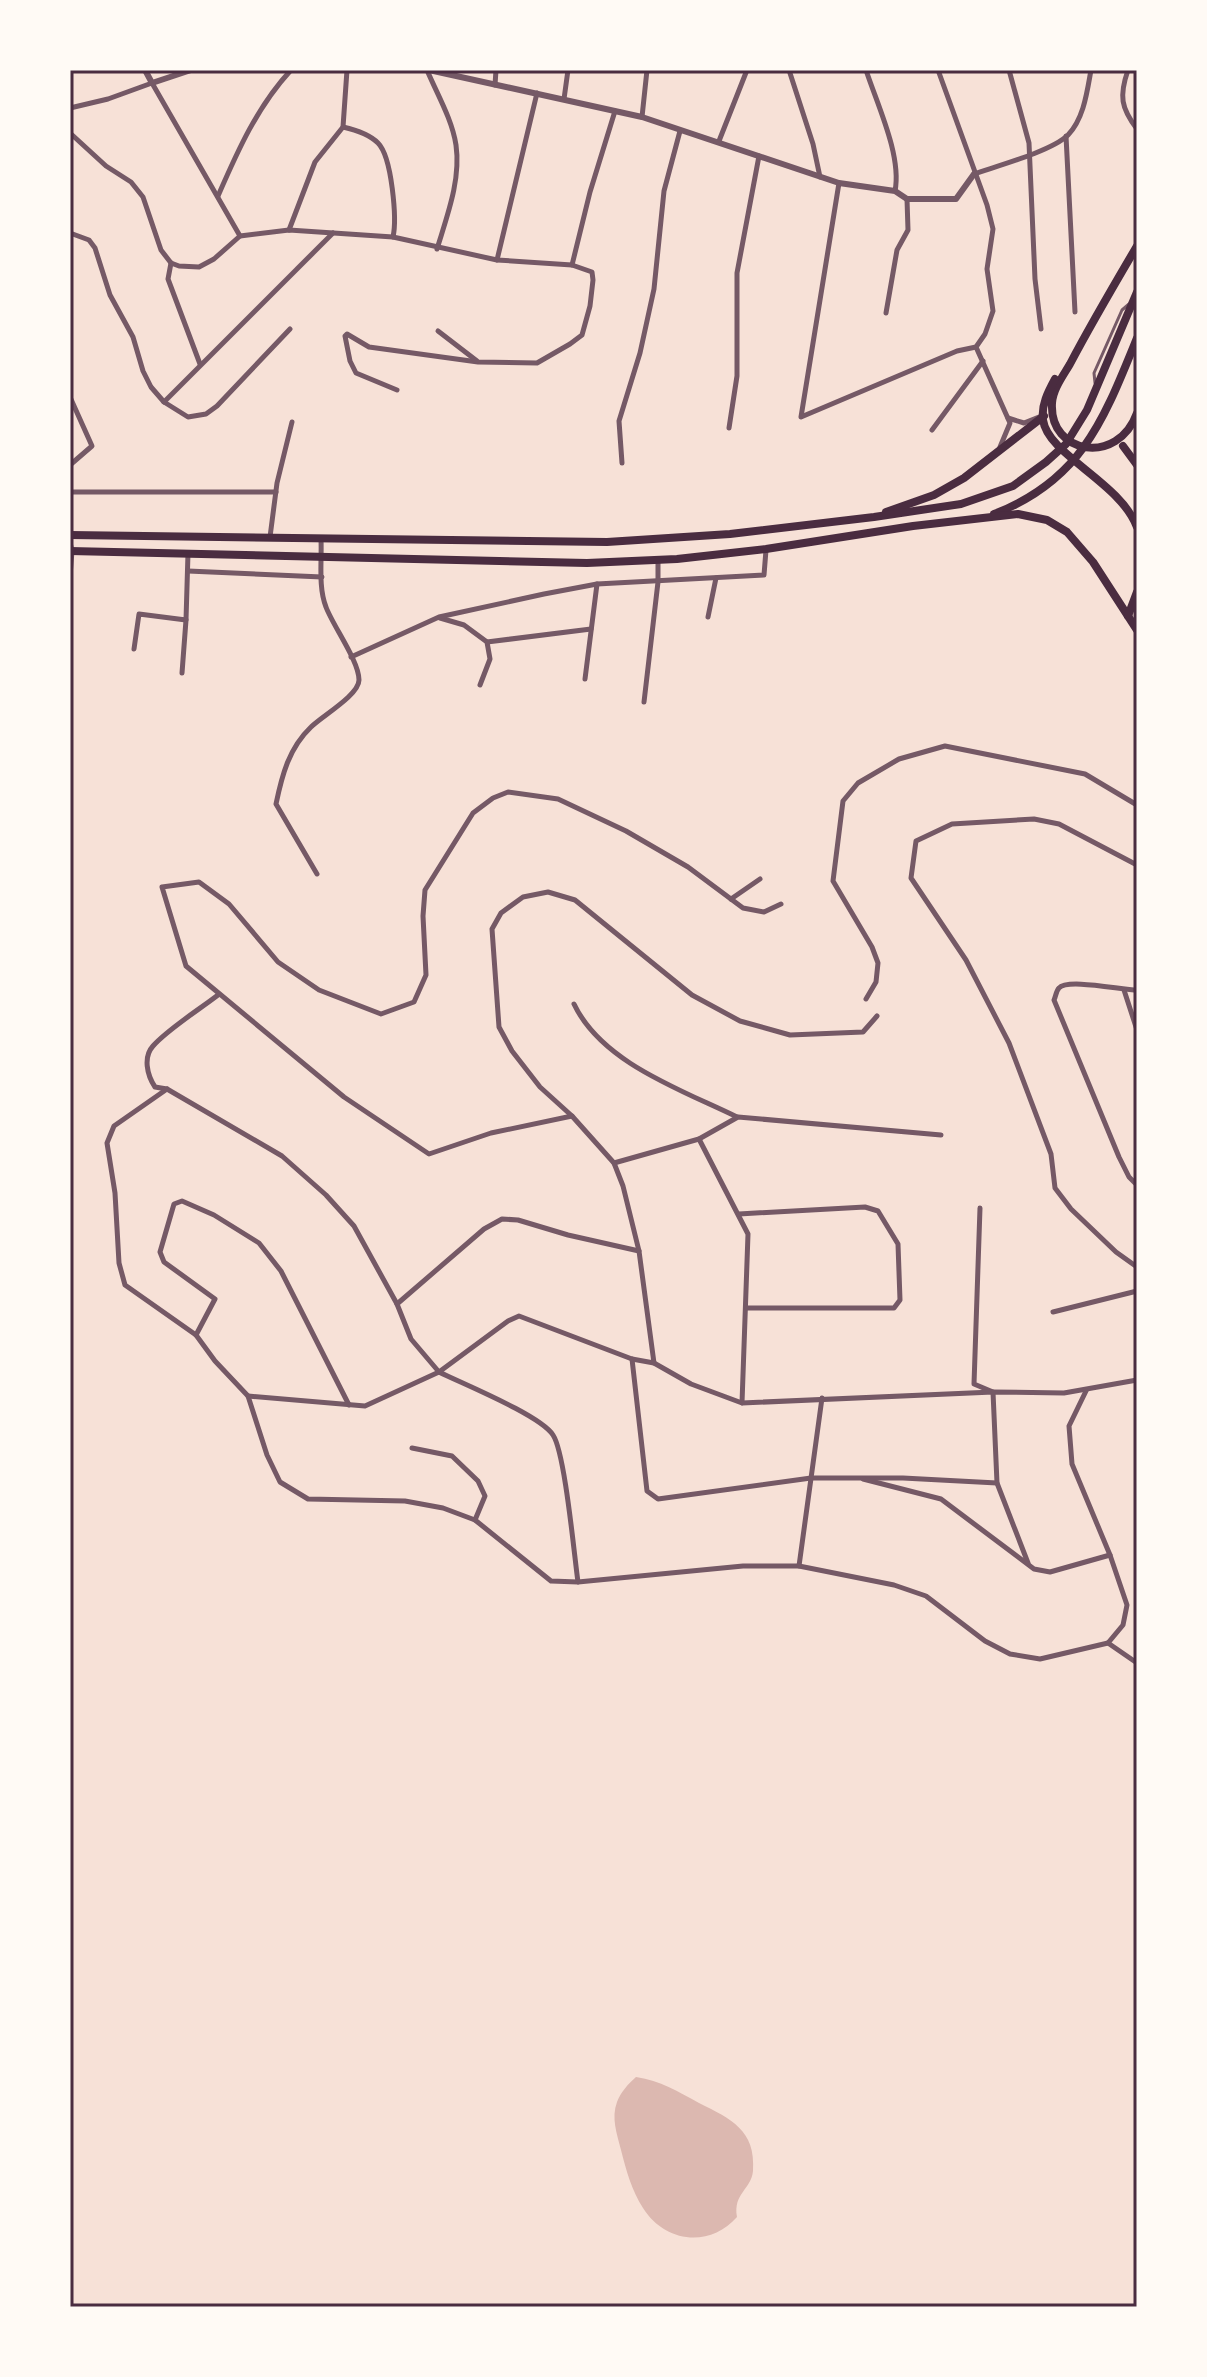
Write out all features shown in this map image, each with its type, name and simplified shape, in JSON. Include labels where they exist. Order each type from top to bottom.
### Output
[{"type":"main road","points":[[1137,246],[1049,389],[1044,400],[1043,421],[1052,440],[1117,495],[1132,514],[1137,527]]},
{"type":"main road","points":[[70,535],[607,542],[716,535],[961,504],[1013,486],[1066,444],[1083,418],[1137,292]]},
{"type":"main road","points":[[966,521],[1006,509],[1042,489],[1066,468],[1102,422],[1137,338]]},
{"type":"main road","points":[[1080,342],[1052,396],[1051,407],[1056,426],[1074,443],[1095,448],[1120,440],[1133,425],[1137,413]]},
{"type":"main road","points":[[874,517],[945,490],[1046,414]]},
{"type":"main road","points":[[1123,446],[1137,465]]},
{"type":"main road","points":[[71,548],[587,563],[658,560],[766,549],[913,526],[1032,515],[1067,532],[1081,547],[1137,630]]},
{"type":"main road","points":[[1128,616],[1137,592]]},
{"type":"street","points":[[145,70],[240,236]]},
{"type":"street","points":[[70,108],[108,99],[191,70]]},
{"type":"street","points":[[217,197],[247,132],[267,98],[291,70]]},
{"type":"street","points":[[289,230],[315,162],[343,127],[347,70]]},
{"type":"street","points":[[428,70],[642,117],[839,183],[895,191],[907,199],[956,199],[974,174],[1030,155],[1066,136],[1083,111],[1091,70]]},
{"type":"street","points":[[428,70],[456,143],[458,167],[437,249]]},
{"type":"street","points":[[495,85],[496,70]]},
{"type":"street","points":[[564,99],[568,70]]},
{"type":"street","points":[[642,117],[647,70]]},
{"type":"street","points":[[719,141],[747,70]]},
{"type":"street","points":[[789,70],[813,144],[820,177]]},
{"type":"street","points":[[866,70],[891,146],[897,179],[895,191]]},
{"type":"street","points":[[839,183],[801,417],[957,351],[976,347],[985,334],[993,311],[987,269],[993,229],[938,70]]},
{"type":"street","points":[[1009,70],[1030,155],[1032,234],[1041,329]]},
{"type":"street","points":[[1128,70],[1122,97],[1125,113],[1137,129]]},
{"type":"street","points":[[497,260],[537,93]]},
{"type":"street","points":[[572,265],[615,111]]},
{"type":"street","points":[[343,127],[364,133],[380,144],[385,154],[395,209],[393,237]]},
{"type":"street","points":[[622,463],[619,421],[640,353],[654,289],[664,191],[680,131]]},
{"type":"street","points":[[70,133],[106,166],[131,182],[143,197],[161,250],[171,263],[199,267],[214,259],[240,236],[289,230],[393,237],[497,260],[572,265],[592,272],[590,306],[582,335],[537,363],[478,362],[369,347],[347,334],[350,361],[356,373],[397,390]]},
{"type":"street","points":[[1066,136],[1075,312]]},
{"type":"street","points":[[729,428],[737,376],[737,273],[759,156]]},
{"type":"street","points":[[886,313],[897,250],[908,230],[907,199]]},
{"type":"street","points":[[70,233],[89,240],[95,248],[110,295],[133,337],[151,387],[164,402],[188,417],[206,414],[217,406],[290,329]]},
{"type":"street","points":[[164,402],[333,233]]},
{"type":"street","points":[[171,263],[168,279],[200,364]]},
{"type":"street","points":[[438,331],[478,362]]},
{"type":"street","points":[[976,347],[1008,418],[1009,428],[998,451]]},
{"type":"street","points":[[932,430],[983,361]]},
{"type":"street","points":[[70,397],[92,446],[70,465]]},
{"type":"street","points":[[1008,418],[1024,423],[1046,414]]},
{"type":"street","points":[[270,538],[276,492],[292,422]]},
{"type":"street","points":[[70,491],[276,492]]},
{"type":"street","points":[[317,874],[276,804],[283,770],[294,749],[310,728],[354,692],[359,680],[325,605],[321,540]]},
{"type":"street","points":[[70,576],[71,548]]},
{"type":"street","points":[[351,657],[439,617],[597,584],[764,575],[766,549]]},
{"type":"street","points":[[182,673],[188,552]]},
{"type":"street","points":[[644,702],[658,560]]},
{"type":"street","points":[[188,571],[322,577]]},
{"type":"street","points":[[708,617],[716,578]]},
{"type":"street","points":[[585,679],[597,584]]},
{"type":"street","points":[[134,649],[139,614],[186,620]]},
{"type":"street","points":[[439,617],[464,625],[487,642],[490,659],[480,685]]},
{"type":"street","points":[[487,642],[591,629]]},
{"type":"street","points":[[866,999],[876,982],[878,963],[872,947],[833,881],[843,801],[858,783],[899,759],[945,746],[1085,774],[1137,805]]},
{"type":"street","points":[[572,1116],[491,1133],[429,1154],[344,1097],[186,966],[162,887],[199,882],[229,904],[278,962],[319,990],[381,1014],[414,1002],[426,975],[425,890],[473,813],[493,798],[508,792],[558,799],[626,831],[688,867],[743,908],[764,912],[781,904]]},
{"type":"street","points":[[1137,865],[1059,824],[1034,819],[952,824],[916,841],[911,878],[966,960],[1009,1043],[1051,1154],[1055,1188],[1071,1209],[1116,1252],[1137,1267]]},
{"type":"street","points":[[731,899],[760,879]]},
{"type":"street","points":[[654,1363],[639,1251],[614,1163],[572,1116],[540,1087],[512,1051],[499,1027],[492,929],[501,913],[523,897],[548,892],[575,900],[692,995],[740,1021],[790,1035],[863,1032],[877,1016]]},
{"type":"street","points":[[1137,990],[1068,982],[1059,988],[1054,1000],[1119,1157],[1129,1177],[1137,1185]]},
{"type":"street","points":[[1124,990],[1137,1030]]},
{"type":"street","points":[[218,995],[151,1047],[147,1065],[149,1078],[155,1087],[167,1089],[282,1156],[326,1195],[354,1226],[397,1304],[411,1339],[439,1372],[539,1422],[554,1435],[578,1582]]},
{"type":"street","points":[[574,1004],[581,1018],[631,1066],[738,1117],[941,1135]]},
{"type":"street","points":[[167,1089],[114,1126],[107,1143],[115,1193],[119,1263],[125,1285],[196,1335],[215,1361],[248,1396],[267,1455],[280,1482],[308,1499],[405,1501],[443,1508],[475,1520],[551,1581],[578,1582],[743,1566],[799,1566],[894,1585],[926,1596],[985,1641],[1010,1654],[1040,1659],[1108,1643],[1123,1625],[1127,1605],[1072,1464],[1069,1426],[1086,1391]]},
{"type":"street","points":[[614,1163],[699,1139],[738,1117]]},
{"type":"street","points":[[699,1139],[748,1234],[742,1403]]},
{"type":"street","points":[[196,1335],[215,1299],[164,1262],[160,1252],[174,1204],[182,1201],[214,1215],[259,1243],[281,1271],[349,1405]]},
{"type":"street","points":[[739,1214],[865,1207],[878,1211],[898,1244],[900,1300],[894,1308],[747,1308]]},
{"type":"street","points":[[980,1208],[974,1384],[993,1392]]},
{"type":"street","points":[[397,1304],[484,1229],[502,1219],[518,1220],[639,1251]]},
{"type":"street","points":[[1053,1312],[1137,1291]]},
{"type":"street","points":[[248,1396],[365,1406],[439,1372],[519,1316],[632,1359],[654,1363],[691,1384],[742,1403],[993,1392],[1064,1393],[1137,1380]]},
{"type":"street","points":[[632,1359],[647,1491],[658,1499],[811,1478],[997,1483]]},
{"type":"street","points":[[993,1392],[997,1483],[1028,1563]]},
{"type":"street","points":[[1064,1393],[1080,1404]]},
{"type":"street","points":[[799,1566],[822,1398]]},
{"type":"street","points":[[412,1448],[452,1456],[478,1481],[485,1496],[475,1520]]},
{"type":"street","points":[[853,1477],[941,1499],[1034,1569],[1050,1572],[1110,1555]]},
{"type":"street","points":[[1108,1643],[1137,1663]]},
{"type":"shaded area","points":[[636,2077],[669,2087],[711,2109],[731,2121],[746,2136],[753,2157],[752,2177],[738,2202],[737,2217],[714,2234],[688,2237],[663,2229],[652,2220],[636,2195],[616,2132],[615,2114],[617,2102]]}]
